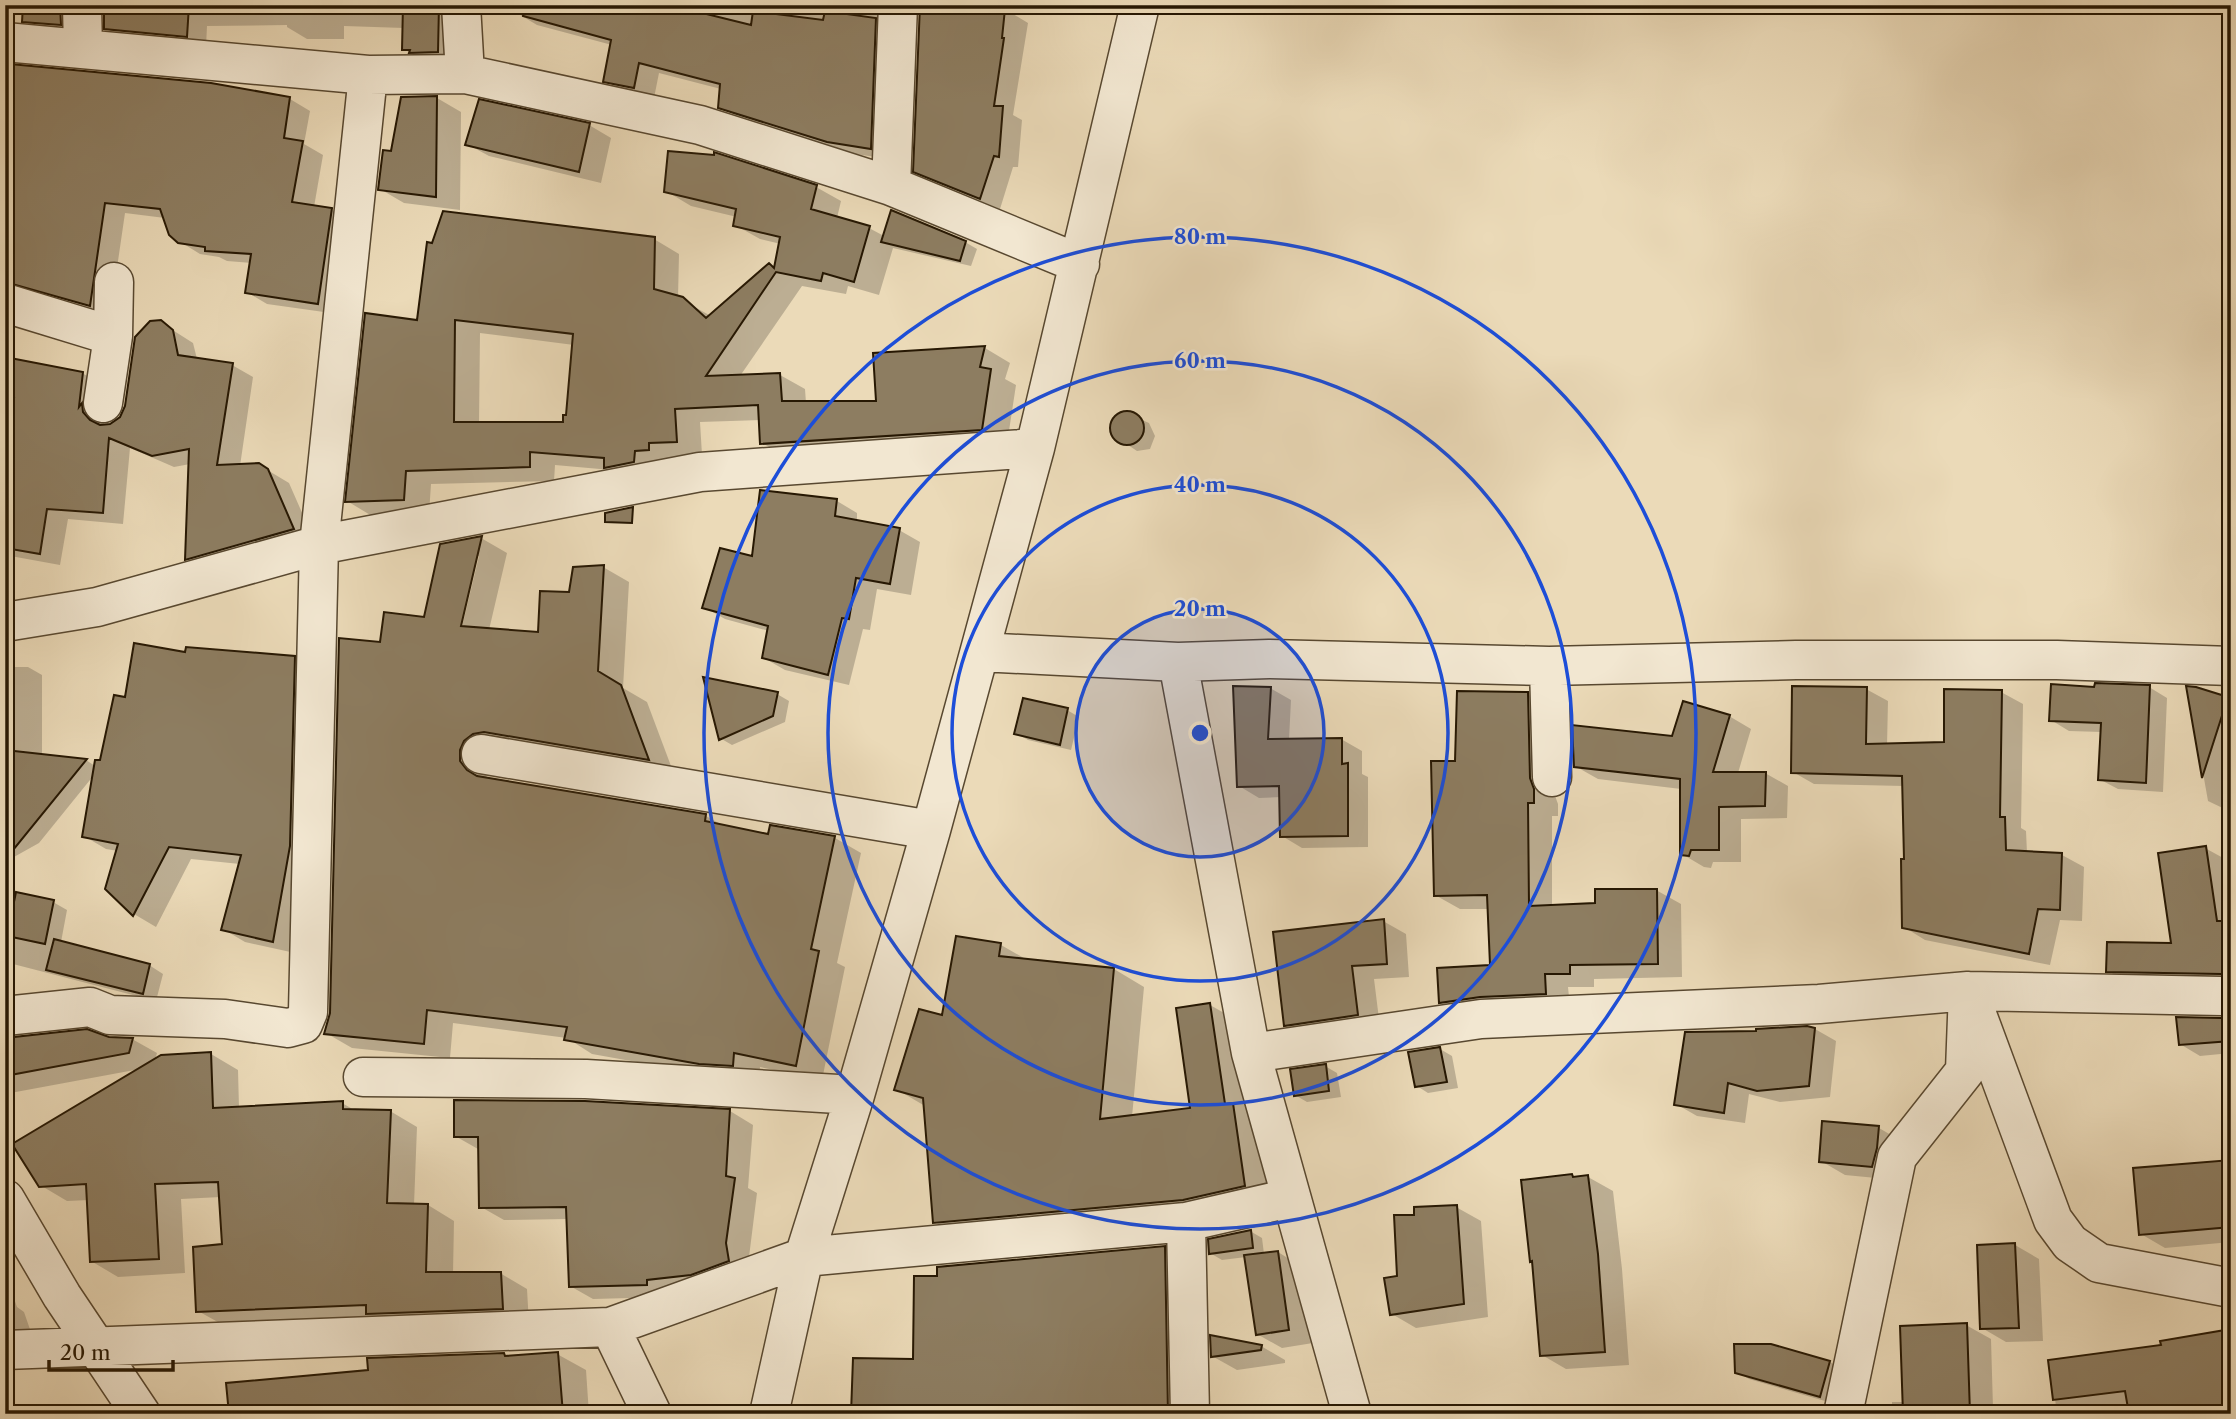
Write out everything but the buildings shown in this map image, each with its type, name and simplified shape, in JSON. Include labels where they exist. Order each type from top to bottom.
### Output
[{"type":"street","points":[[82,5],[83,49]]},
{"type":"street","points":[[461,5],[466,74]]},
{"type":"street","points":[[891,186],[898,5]]},
{"type":"street","points":[[769,1414],[804,1257],[855,1095],[931,830],[1035,448],[1140,5]]},
{"type":"street","points":[[5,43],[368,75],[466,74],[700,125],[891,186],[1080,264]]},
{"type":"street","points":[[5,1016],[90,1007],[110,1015],[225,1019],[288,1028],[303,1024],[308,1012],[319,545],[368,75]]},
{"type":"street","points":[[103,402],[113,336],[114,282]]},
{"type":"street","points":[[5,303],[113,336]]},
{"type":"street","points":[[5,622],[97,607],[319,545],[699,472],[1035,448]]},
{"type":"street","points":[[980,652],[1178,662],[1269,659],[1549,666],[1796,660],[2057,660],[2231,666]]},
{"type":"street","points":[[1178,662],[1251,1053],[1352,1414]]},
{"type":"street","points":[[1549,666],[1552,776]]},
{"type":"street","points":[[481,754],[931,830]]},
{"type":"street","points":[[1251,1053],[1481,1020],[1819,1004],[1968,991],[2222,996]]},
{"type":"street","points":[[1968,991],[2053,1220],[2070,1242],[2099,1263],[2231,1288]]},
{"type":"street","points":[[1843,1414],[1897,1157],[1965,1071],[1968,991]]},
{"type":"street","points":[[363,1077],[586,1079],[855,1095]]},
{"type":"street","points":[[5,1350],[610,1327],[804,1257],[1186,1222],[1290,1198]]},
{"type":"street","points":[[5,1199],[62,1296],[141,1414]]},
{"type":"street","points":[[1186,1222],[1190,1414]]},
{"type":"street","points":[[610,1327],[652,1414]]}]
